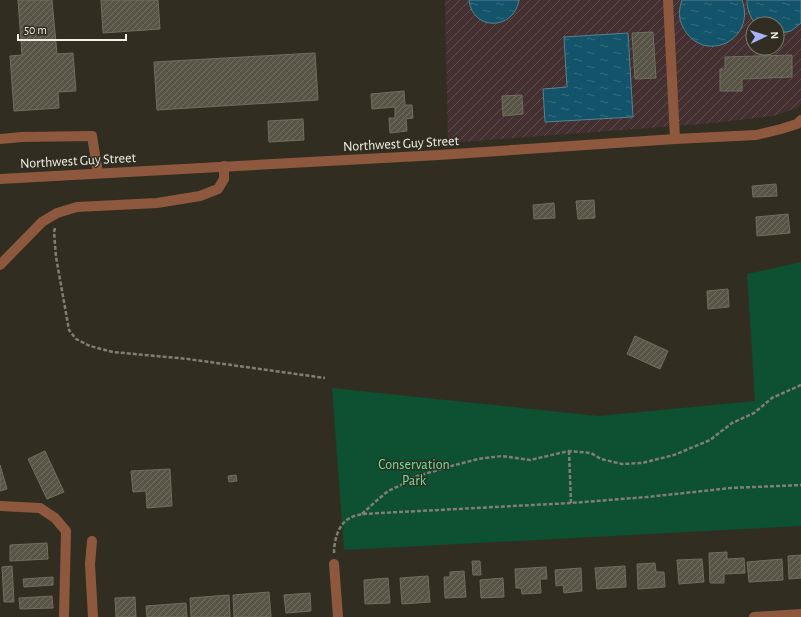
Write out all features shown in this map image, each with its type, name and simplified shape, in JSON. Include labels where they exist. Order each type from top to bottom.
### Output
[{"type":"street","points":[[668,0],[675,139]]},
{"type":"street","name":"Northwest Guy Street","points":[[0,179],[439,155],[756,135],[797,124],[801,120]]},
{"type":"street","points":[[0,139],[22,137],[92,136],[98,173]]},
{"type":"street","points":[[0,266],[42,222],[57,213],[77,207],[157,203],[200,196],[218,189],[224,179],[224,166]]},
{"type":"street","points":[[0,506],[40,508],[55,518],[66,531],[64,617]]},
{"type":"street","points":[[92,541],[90,564],[93,617]]},
{"type":"street","points":[[334,564],[338,617]]},
{"type":"street","points":[[754,617],[801,614]]},
{"type":"path","points":[[57,213],[54,232],[56,256],[69,330],[76,339],[90,346],[113,352],[188,359],[325,378]]},
{"type":"path","points":[[362,514],[388,491],[402,485],[414,477],[478,459],[502,456],[530,460],[569,451],[591,453],[601,459],[622,464],[642,463],[674,455],[710,440],[732,423],[754,413],[772,398],[801,385]]},
{"type":"path","points":[[569,451],[570,503]]},
{"type":"path","points":[[334,564],[334,545],[339,529],[348,519],[362,514],[570,503],[731,488],[801,485]]},
{"type":"shaded area","points":[[445,0],[801,0],[801,104],[797,108],[773,116],[714,123],[448,143]]},
{"type":"green space","name":"Conservation Park","points":[[801,262],[801,526],[344,550],[332,388],[598,416],[755,401],[747,274]]},
{"type":"water","points":[[469,0],[519,0],[516,10],[510,17],[502,22],[493,23],[485,22],[477,17],[472,10]]},
{"type":"water","points":[[682,0],[742,0],[745,14],[742,27],[735,36],[726,43],[714,46],[703,45],[692,39],[681,24],[680,6]]},
{"type":"water","points":[[747,0],[801,0],[801,23],[791,31],[785,32],[785,16],[751,16]]},
{"type":"water","points":[[628,33],[633,117],[545,122],[543,89],[567,87],[564,37]]},
{"type":"building","points":[[18,0],[52,0],[57,54],[73,53],[76,91],[58,92],[59,108],[14,111],[10,56],[22,55]]},
{"type":"building","points":[[101,0],[158,0],[160,29],[103,33]]},
{"type":"building","points":[[653,32],[656,78],[635,79],[632,33]]},
{"type":"building","points":[[315,53],[318,100],[157,110],[154,62]]},
{"type":"building","points":[[792,55],[792,77],[742,79],[742,91],[720,91],[720,69],[725,69],[725,57]]},
{"type":"building","points":[[404,91],[405,105],[412,105],[413,118],[406,119],[407,131],[390,133],[389,118],[395,118],[395,107],[372,109],[371,94]]},
{"type":"building","points":[[522,95],[523,114],[503,116],[502,96]]},
{"type":"building","points":[[303,119],[304,140],[269,142],[268,121]]},
{"type":"building","points":[[776,184],[777,196],[753,197],[752,186]]},
{"type":"building","points":[[594,200],[595,218],[578,219],[576,201]]},
{"type":"building","points":[[554,203],[555,218],[534,219],[533,205]]},
{"type":"building","points":[[788,214],[790,233],[757,236],[756,217]]},
{"type":"building","points":[[728,289],[729,307],[708,309],[707,291]]},
{"type":"building","points":[[635,336],[668,351],[660,369],[627,354]]},
{"type":"building","points":[[45,451],[64,492],[47,499],[28,459]]},
{"type":"building","points":[[0,465],[7,489],[0,491]]},
{"type":"building","points":[[170,469],[172,506],[147,508],[146,491],[133,492],[131,471]]},
{"type":"building","points":[[236,475],[237,481],[229,482],[228,476]]},
{"type":"building","points":[[47,543],[48,559],[10,561],[10,545]]},
{"type":"building","points":[[727,552],[727,559],[744,558],[745,573],[724,574],[724,583],[710,583],[709,553]]},
{"type":"building","points":[[801,555],[801,578],[789,579],[788,556]]},
{"type":"building","points":[[702,559],[704,582],[679,584],[677,560]]},
{"type":"building","points":[[782,559],[783,580],[749,582],[747,562]]},
{"type":"building","points":[[472,561],[480,561],[481,575],[473,575]]},
{"type":"building","points":[[655,563],[656,572],[664,572],[665,587],[638,589],[637,564]]},
{"type":"building","points":[[12,566],[14,602],[4,602],[2,567]]},
{"type":"building","points":[[625,566],[626,587],[597,589],[595,568]]},
{"type":"building","points":[[546,567],[547,579],[540,579],[541,593],[522,594],[521,588],[516,588],[515,569]]},
{"type":"building","points":[[581,568],[582,591],[564,593],[563,585],[556,586],[555,570]]},
{"type":"building","points":[[464,571],[466,597],[445,598],[444,577],[450,577],[450,572]]},
{"type":"building","points":[[428,576],[430,602],[402,604],[400,578]]},
{"type":"building","points":[[53,577],[53,585],[24,587],[23,579]]},
{"type":"building","points":[[388,578],[390,603],[365,604],[364,580]]},
{"type":"building","points":[[503,578],[504,597],[481,598],[480,580]]},
{"type":"building","points":[[269,592],[271,617],[234,617],[233,595]]},
{"type":"building","points":[[310,593],[311,611],[286,613],[284,595]]},
{"type":"building","points":[[229,595],[230,617],[191,617],[190,598]]},
{"type":"building","points":[[52,596],[53,608],[20,609],[19,598]]},
{"type":"building","points":[[135,597],[136,617],[116,617],[115,598]]},
{"type":"building","points":[[186,603],[187,617],[147,617],[146,606]]}]
